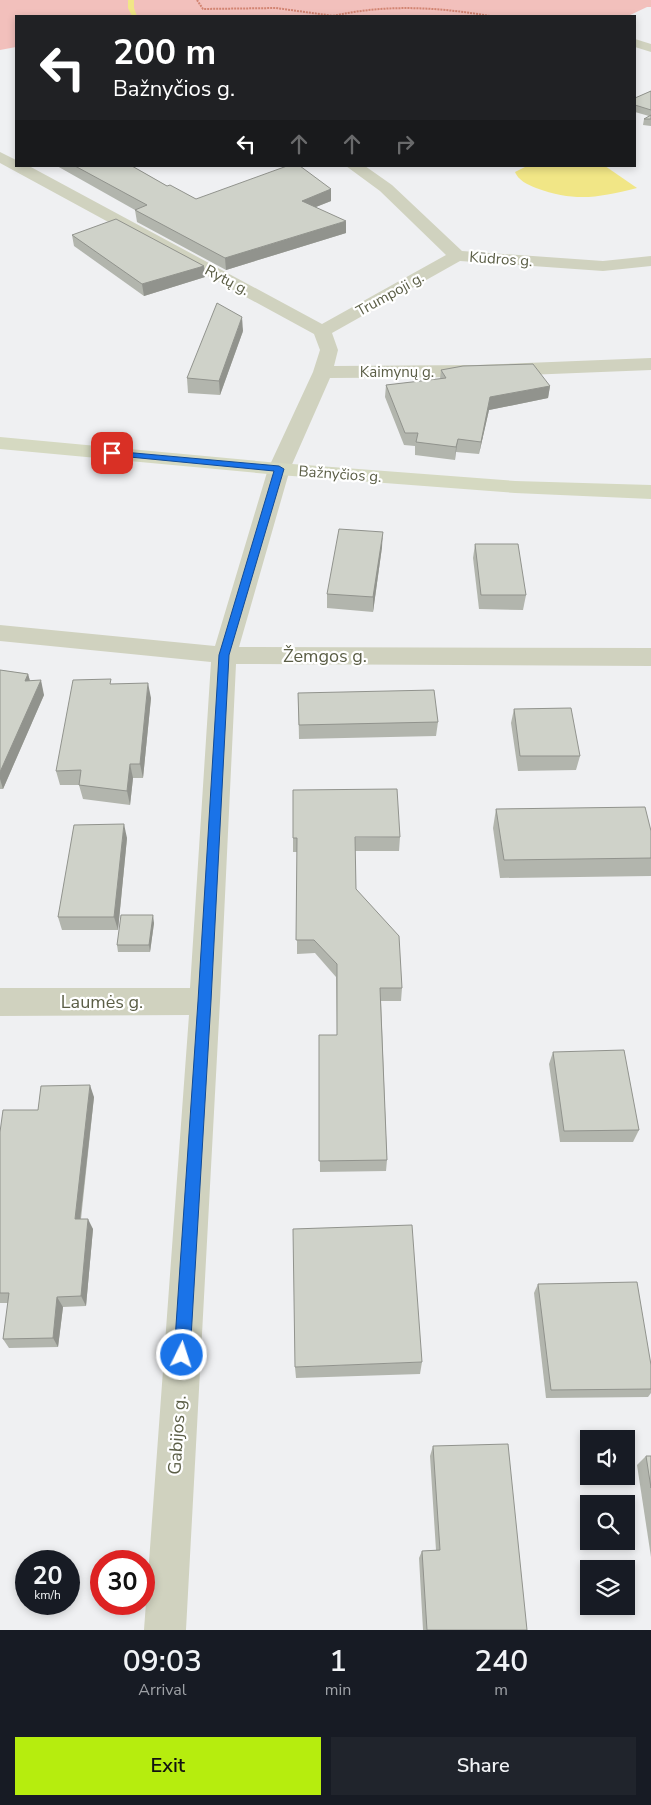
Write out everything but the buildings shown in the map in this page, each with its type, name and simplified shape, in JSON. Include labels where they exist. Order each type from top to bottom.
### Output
[{"type":"main road","name":"Bažnyčios g.","points":[[0,443],[279,469],[515,487],[651,492]]},
{"type":"street","points":[[636,43],[651,48]]},
{"type":"street","name":"Rytų g.","points":[[0,157],[15,166]]},
{"type":"street","points":[[0,172],[16,167]]},
{"type":"street","name":"Rytų g.","points":[[16,167],[322,331]]},
{"type":"street","name":"Kūdros g.","points":[[355,167],[386,188],[457,256],[603,266],[651,261]]},
{"type":"street","name":"Trumpoji g.","points":[[322,331],[457,256]]},
{"type":"street","points":[[279,469],[323,372],[329,350],[322,331]]},
{"type":"street","name":"Kaimynų g.","points":[[323,372],[477,371],[651,364]]},
{"type":"street","name":"Gabijos g.","points":[[165,1630],[205,1001],[224,655],[279,469]]},
{"type":"street","name":"Žemgos g.","points":[[0,633],[224,655],[651,657]]},
{"type":"street","name":"Laumės g.","points":[[0,1002],[205,1001]]},
{"type":"path","points":[[197,0],[203,9],[276,8],[326,15]]},
{"type":"path","points":[[336,15],[350,11],[428,7],[483,15]]},
{"type":"shaded area","points":[[0,0],[651,0],[651,7],[630,15],[15,15],[15,47],[0,50]]},
{"type":"shaded area","points":[[525,167],[606,167],[637,188],[598,196],[575,197],[536,188],[521,180],[515,172]]},
{"type":"waterway","points":[[131,0],[131,8],[134,15]]},
{"type":"route","points":[[112,453],[279,469],[224,655],[205,1001],[182,1355]]}]
